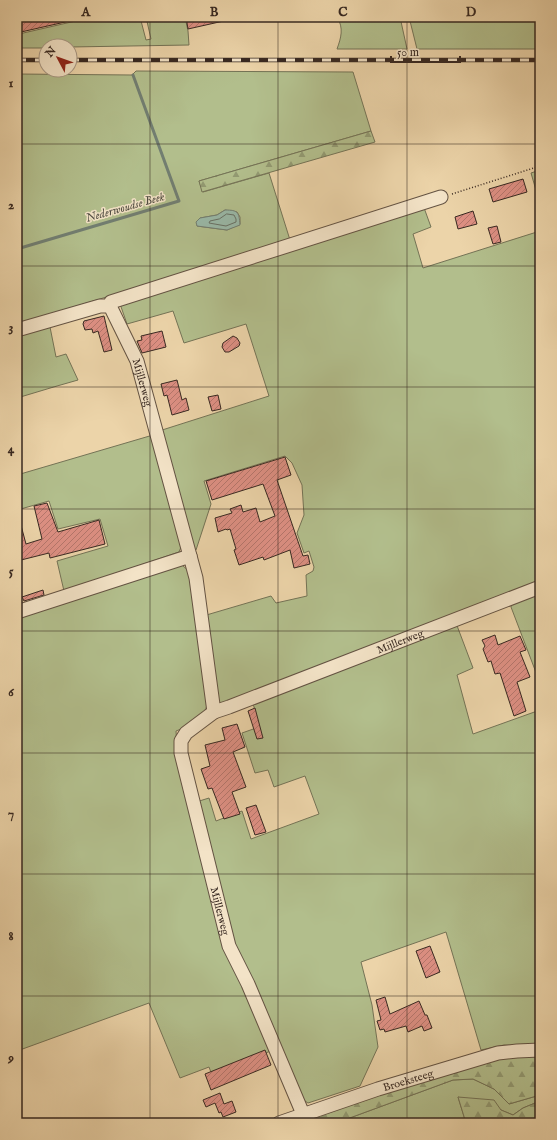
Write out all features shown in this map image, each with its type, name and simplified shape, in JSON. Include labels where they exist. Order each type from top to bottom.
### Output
[{"type":"street","points":[[17,330],[100,306],[110,306],[111,302],[441,197]]},
{"type":"street","name":"Mijllerweg","points":[[110,306],[137,361],[196,578],[214,712]]},
{"type":"street","points":[[17,612],[190,556]]},
{"type":"street","name":"Mijllerweg","points":[[303,1114],[248,984],[229,946],[181,753],[181,741],[186,733],[214,712],[540,587]]},
{"type":"street","name":"Broeksteeg","points":[[279,1123],[378,1089],[498,1053],[540,1050]]},
{"type":"path","points":[[441,197],[540,166]]},
{"type":"green space","points":[[93,17],[140,17],[146,40],[151,39],[146,17],[185,17],[189,45],[78,47],[78,38],[38,38],[38,48],[17,48],[17,31],[19,34]]},
{"type":"green space","points":[[337,17],[400,17],[407,49],[337,49],[341,37],[341,25]]},
{"type":"green space","points":[[409,17],[540,17],[540,49],[417,49]]},
{"type":"green space","points":[[136,71],[353,72],[371,131],[199,181],[203,192],[269,173],[290,240],[17,324],[17,74],[38,74],[38,78],[78,78],[78,75],[132,75]],"holes":[[[225,210],[237,212],[240,217],[240,224],[227,230],[197,226],[200,218],[217,215]]]},
{"type":"green space","points":[[371,131],[375,142],[202,192],[199,181]]},
{"type":"green space","points":[[540,170],[540,204],[531,173]]},
{"type":"green space","points":[[423,205],[431,227],[413,234],[423,268],[540,231],[540,580],[222,704],[216,701],[203,616],[271,596],[276,603],[307,596],[306,575],[313,571],[314,567],[309,551],[304,553],[297,533],[304,515],[302,485],[292,463],[285,456],[204,481],[211,504],[196,550],[192,553],[159,431],[269,396],[246,324],[184,343],[173,311],[127,324],[119,301]]},
{"type":"green space","points":[[49,322],[56,357],[66,354],[78,380],[17,398],[17,332]]},
{"type":"green space","points":[[153,435],[181,547],[179,552],[64,591],[57,561],[108,546],[100,519],[58,529],[49,501],[17,510],[17,475]]},
{"type":"green space","points":[[182,565],[191,573],[208,703],[206,709],[196,721],[176,731],[177,748],[226,951],[273,1050],[212,1075],[209,1067],[180,1078],[149,1003],[17,1051],[17,616]]},
{"type":"green space","points":[[540,589],[540,683],[511,607],[512,601]]},
{"type":"green space","points":[[456,623],[473,668],[457,675],[473,734],[540,710],[540,1047],[504,1045],[481,1050],[446,932],[361,962],[372,1005],[378,1047],[360,1086],[308,1103],[302,1099],[229,939],[196,802],[209,798],[216,821],[242,811],[251,839],[319,814],[305,776],[274,787],[268,770],[255,773],[242,733],[259,727],[252,699]]},
{"type":"green space","points":[[540,1053],[540,1095],[509,1104],[494,1089],[473,1079],[453,1080],[336,1123],[284,1123],[503,1054]]},
{"type":"green space","points":[[473,1079],[494,1089],[509,1104],[540,1095],[540,1101],[523,1108],[513,1115],[458,1097],[466,1123],[336,1123],[453,1080]]},
{"type":"green space","points":[[458,1097],[494,1100],[501,1110],[513,1115],[523,1108],[540,1101],[540,1123],[466,1123]]},
{"type":"water","points":[[225,210],[235,211],[237,213],[240,225],[227,230],[197,226],[196,222],[200,218],[217,215]]},
{"type":"building","points":[[17,17],[74,17],[74,20],[21,32]]},
{"type":"building","points":[[186,17],[228,17],[228,20],[188,29]]},
{"type":"building","points":[[523,179],[527,192],[493,202],[489,189]]},
{"type":"building","points":[[473,211],[477,224],[458,229],[455,217]]},
{"type":"building","points":[[497,226],[501,242],[493,244],[488,228]]},
{"type":"building","points":[[104,316],[112,350],[104,352],[98,331],[93,333],[92,329],[85,330],[83,324],[84,321]]},
{"type":"building","points":[[162,331],[166,347],[142,353],[137,341],[142,340],[141,336]]},
{"type":"building","points":[[233,336],[237,338],[240,343],[239,346],[229,352],[225,352],[222,347],[223,343]]},
{"type":"building","points":[[177,380],[182,400],[186,398],[189,410],[172,415],[167,395],[164,396],[161,384]]},
{"type":"building","points":[[218,395],[221,409],[212,411],[208,397]]},
{"type":"building","points":[[285,457],[291,475],[277,480],[303,556],[308,555],[310,564],[294,568],[290,550],[264,560],[263,557],[239,565],[234,550],[236,549],[230,529],[218,532],[215,518],[232,513],[230,509],[241,505],[243,512],[256,508],[260,522],[275,516],[263,484],[212,500],[206,481]]},
{"type":"building","points":[[47,503],[58,532],[99,520],[105,544],[50,558],[49,553],[21,560],[17,549],[17,518],[19,518],[26,544],[42,539],[34,506]]},
{"type":"building","points":[[43,590],[44,595],[24,601],[22,597]]},
{"type":"building","points":[[495,635],[498,645],[520,636],[526,650],[520,652],[530,677],[517,682],[526,711],[514,716],[500,673],[495,674],[491,661],[488,662],[483,649],[485,646],[482,640]]},
{"type":"building","points":[[255,708],[263,738],[257,739],[248,711]]},
{"type":"building","points":[[237,724],[245,747],[233,752],[246,787],[232,792],[240,814],[224,819],[212,788],[208,789],[201,769],[210,766],[205,745],[225,740],[222,728]]},
{"type":"building","points":[[256,805],[266,832],[255,835],[246,808]]},
{"type":"building","points":[[430,946],[440,972],[426,978],[416,951]]},
{"type":"building","points":[[385,997],[390,1014],[419,1001],[432,1028],[424,1031],[422,1026],[408,1032],[406,1026],[385,1032],[384,1029],[380,1030],[377,1021],[381,1020],[376,1000]]},
{"type":"building","points":[[265,1050],[271,1065],[211,1090],[205,1074]]},
{"type":"building","points":[[220,1093],[224,1104],[232,1101],[236,1112],[223,1117],[221,1112],[219,1113],[215,1103],[206,1107],[203,1100]]},
{"type":"waterway","name":"Nederwoudse Beek","points":[[17,249],[179,201],[133,75]]},
{"type":"railway","points":[[17,60],[38,60]]},
{"type":"railway","points":[[78,60],[540,60]]}]
